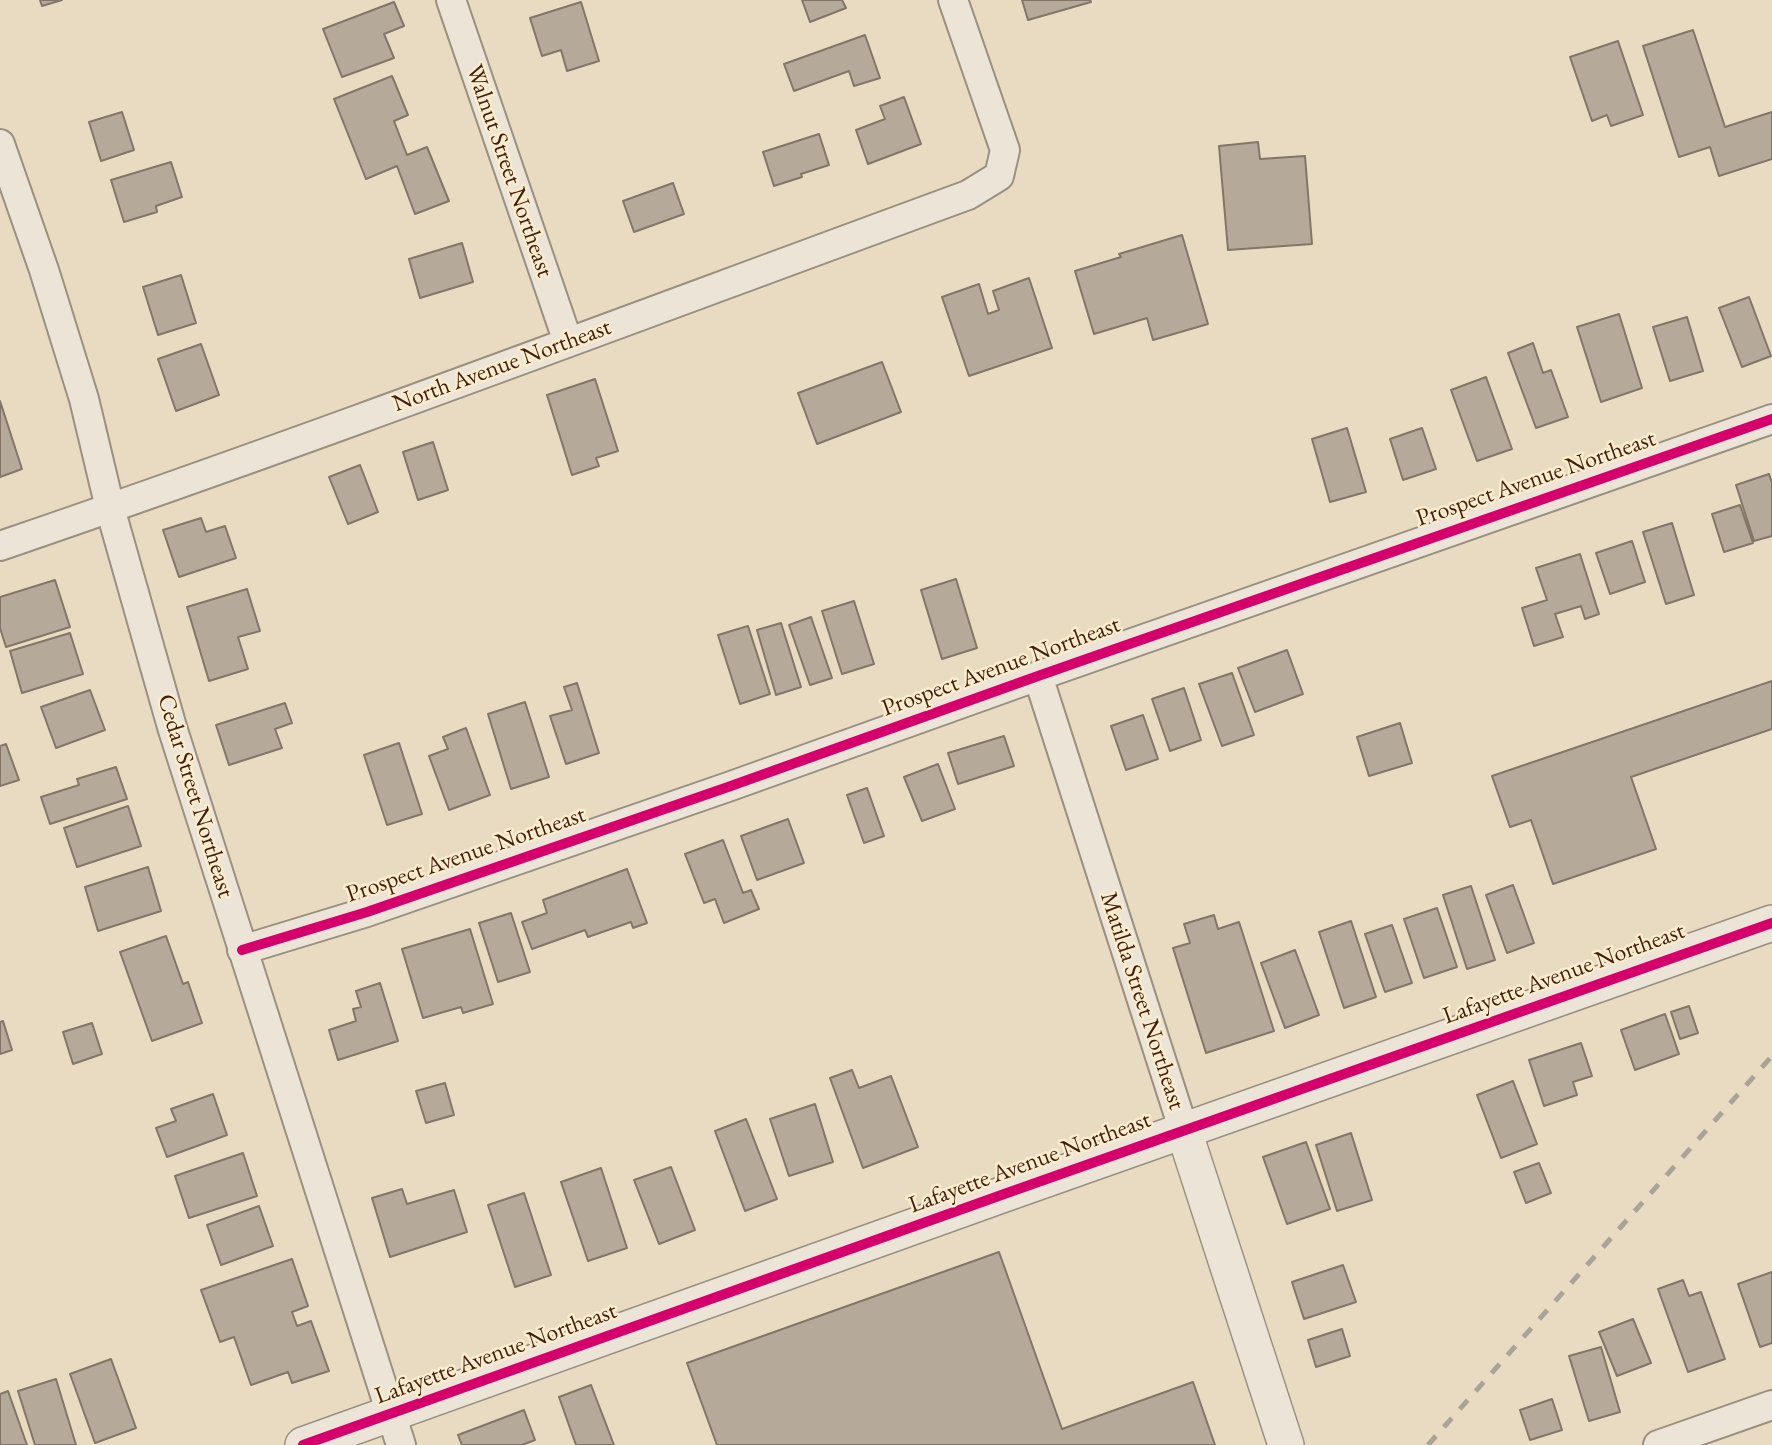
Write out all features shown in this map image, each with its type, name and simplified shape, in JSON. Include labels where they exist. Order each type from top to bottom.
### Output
[{"type":"street","name":"Walnut Street Northeast","points":[[451,0],[568,342]]},
{"type":"street","name":"North Avenue Northeast","points":[[0,546],[968,195],[999,176],[1005,150],[953,0]]},
{"type":"street","name":"Cedar Street Northeast","points":[[0,144],[44,270],[84,399],[110,508],[172,727],[396,1429]]},
{"type":"street","name":"Prospect Avenue Northeast","points":[[243,950],[367,912],[728,787],[1772,419]]},
{"type":"street","name":"Matilda Street Northeast","points":[[1038,676],[1286,1445]]},
{"type":"street","name":"Lafayette Avenue Northeast","points":[[303,1445],[396,1429],[1184,1131],[1772,923]]},
{"type":"street","points":[[1658,1445],[1772,1405]]},
{"type":"building","points":[[40,0],[62,0],[42,6]]},
{"type":"building","points":[[802,0],[842,0],[846,8],[810,22]]},
{"type":"building","points":[[1022,0],[1090,0],[1091,2],[1028,20]]},
{"type":"building","points":[[394,2],[404,26],[384,34],[394,58],[342,77],[323,29]]},
{"type":"building","points":[[581,2],[599,61],[567,71],[561,50],[542,56],[530,18]]},
{"type":"building","points":[[1693,30],[1725,127],[1772,112],[1772,159],[1719,176],[1710,147],[1679,157],[1643,46]]},
{"type":"building","points":[[865,35],[880,78],[854,86],[849,71],[794,91],[784,64]]},
{"type":"building","points":[[1618,41],[1643,115],[1611,126],[1607,115],[1592,121],[1570,57]]},
{"type":"building","points":[[392,76],[408,115],[394,121],[407,155],[427,147],[449,201],[415,214],[397,166],[366,179],[334,99]]},
{"type":"building","points":[[904,97],[921,144],[868,164],[856,130],[885,119],[880,106]]},
{"type":"building","points":[[122,112],[134,150],[101,161],[89,122]]},
{"type":"building","points":[[819,134],[829,165],[774,186],[763,152]]},
{"type":"building","points":[[1258,142],[1260,159],[1305,156],[1312,244],[1228,250],[1219,146]]},
{"type":"building","points":[[171,162],[182,197],[156,206],[157,212],[124,222],[111,180]]},
{"type":"building","points":[[673,183],[684,214],[634,232],[623,201]]},
{"type":"building","points":[[1182,235],[1208,324],[1153,340],[1147,318],[1094,334],[1075,271]]},
{"type":"building","points":[[462,243],[473,282],[420,298],[409,259]]},
{"type":"building","points":[[181,275],[196,323],[158,335],[143,287]]},
{"type":"building","points":[[1029,278],[1052,348],[969,376],[942,297],[979,284],[988,314],[999,310],[993,291]]},
{"type":"building","points":[[1749,297],[1771,356],[1742,367],[1719,308]]},
{"type":"building","points":[[1619,314],[1642,388],[1601,402],[1577,327]]},
{"type":"building","points":[[1687,317],[1703,371],[1670,381],[1653,327]]},
{"type":"building","points":[[1533,343],[1543,373],[1551,370],[1568,417],[1536,428],[1508,353]]},
{"type":"building","points":[[201,344],[219,395],[176,411],[158,359]]},
{"type":"building","points":[[882,362],[901,412],[817,444],[798,393]]},
{"type":"building","points":[[1486,377],[1512,449],[1477,461],[1451,390]]},
{"type":"building","points":[[595,379],[618,451],[596,458],[599,466],[572,475],[547,395]]},
{"type":"building","points":[[0,401],[22,469],[0,477]]},
{"type":"building","points":[[1347,428],[1366,492],[1330,502],[1312,439]]},
{"type":"building","points":[[1422,428],[1436,469],[1403,480],[1390,439]]},
{"type":"building","points":[[433,442],[448,490],[418,500],[403,452]]},
{"type":"building","points":[[360,465],[378,512],[348,524],[329,477]]},
{"type":"building","points":[[1769,474],[1772,483],[1772,536],[1754,541],[1736,485]]},
{"type":"building","points":[[1740,505],[1753,543],[1724,552],[1712,514]]},
{"type":"building","points":[[201,518],[206,532],[225,526],[236,558],[179,577],[163,530]]},
{"type":"building","points":[[1672,523],[1694,595],[1666,604],[1643,532]]},
{"type":"building","points":[[1632,541],[1645,582],[1610,594],[1596,553]]},
{"type":"building","points":[[1580,554],[1599,614],[1585,619],[1581,606],[1555,614],[1563,637],[1534,646],[1522,608],[1547,600],[1536,568]]},
{"type":"building","points":[[956,579],[977,648],[942,659],[921,590]]},
{"type":"building","points":[[55,580],[70,627],[6,647],[0,628],[0,597]]},
{"type":"building","points":[[247,589],[260,631],[238,637],[248,669],[209,681],[187,607]]},
{"type":"building","points":[[854,601],[874,664],[842,674],[822,611]]},
{"type":"building","points":[[811,617],[832,678],[810,685],[789,625]]},
{"type":"building","points":[[781,623],[801,687],[776,695],[757,630]]},
{"type":"building","points":[[748,626],[770,694],[740,704],[718,635]]},
{"type":"building","points":[[70,633],[83,674],[22,693],[10,651]]},
{"type":"building","points":[[1287,650],[1303,694],[1255,712],[1238,668]]},
{"type":"building","points":[[1232,673],[1254,735],[1222,746],[1199,684]]},
{"type":"building","points":[[1772,681],[1772,729],[1631,777],[1656,849],[1553,884],[1531,820],[1510,827],[1492,776]]},
{"type":"building","points":[[577,683],[599,753],[566,764],[550,716],[572,710],[564,687]]},
{"type":"building","points":[[1184,688],[1201,740],[1170,751],[1152,699]]},
{"type":"building","points":[[90,690],[105,730],[56,748],[41,707]]},
{"type":"building","points":[[525,702],[549,777],[511,789],[488,714]]},
{"type":"building","points":[[285,703],[292,723],[275,729],[282,748],[229,765],[216,725]]},
{"type":"building","points":[[1143,715],[1158,759],[1126,770],[1111,726]]},
{"type":"building","points":[[1400,723],[1412,763],[1369,776],[1357,737]]},
{"type":"building","points":[[466,728],[490,795],[449,810],[429,756],[448,749],[443,737]]},
{"type":"building","points":[[1004,736],[1014,766],[958,784],[948,753]]},
{"type":"building","points":[[399,743],[422,814],[387,825],[364,755]]},
{"type":"building","points":[[6,744],[19,780],[0,786],[0,746]]},
{"type":"building","points":[[938,764],[955,809],[922,821],[904,777]]},
{"type":"building","points":[[116,767],[127,799],[50,824],[41,797],[79,785],[77,779]]},
{"type":"building","points":[[867,788],[884,836],[864,843],[847,795]]},
{"type":"building","points":[[128,806],[141,846],[77,867],[64,828]]},
{"type":"building","points":[[788,819],[804,863],[757,880],[741,836]]},
{"type":"building","points":[[723,840],[743,893],[751,890],[759,909],[724,923],[715,899],[704,903],[685,854]]},
{"type":"building","points":[[148,867],[161,911],[98,931],[85,887]]},
{"type":"building","points":[[627,869],[647,923],[633,928],[631,922],[588,937],[585,930],[532,949],[522,922],[547,913],[543,900]]},
{"type":"building","points":[[1513,885],[1534,943],[1507,953],[1486,895]]},
{"type":"building","points":[[1471,886],[1495,960],[1467,969],[1443,895]]},
{"type":"building","points":[[1437,908],[1457,967],[1424,978],[1404,919]]},
{"type":"building","points":[[511,913],[530,972],[498,982],[479,923]]},
{"type":"building","points":[[1214,915],[1218,929],[1239,922],[1274,1031],[1206,1053],[1173,948],[1190,943],[1184,924]]},
{"type":"building","points":[[1351,921],[1376,997],[1344,1008],[1319,932]]},
{"type":"building","points":[[1392,925],[1412,983],[1385,992],[1365,934]]},
{"type":"building","points":[[470,929],[493,1004],[463,1013],[461,1007],[423,1018],[402,949]]},
{"type":"building","points":[[166,936],[183,984],[188,982],[202,1023],[152,1041],[120,952]]},
{"type":"building","points":[[1295,950],[1319,1015],[1285,1028],[1261,963]]},
{"type":"building","points":[[380,983],[398,1041],[338,1060],[329,1030],[356,1021],[353,1009],[361,1007],[356,991]]},
{"type":"building","points":[[1689,1006],[1698,1033],[1680,1039],[1671,1012]]},
{"type":"building","points":[[1665,1014],[1679,1054],[1635,1070],[1621,1030]]},
{"type":"building","points":[[3,1021],[12,1050],[0,1054],[0,1022]]},
{"type":"building","points":[[92,1023],[102,1054],[73,1064],[63,1032]]},
{"type":"building","points":[[1581,1043],[1592,1076],[1573,1082],[1577,1095],[1544,1106],[1529,1060]]},
{"type":"building","points":[[852,1070],[859,1088],[891,1076],[918,1147],[863,1168],[830,1078]]},
{"type":"building","points":[[1513,1081],[1537,1144],[1501,1158],[1477,1095]]},
{"type":"building","points":[[445,1083],[454,1115],[426,1123],[416,1091]]},
{"type":"building","points":[[213,1094],[227,1135],[167,1157],[156,1128],[176,1121],[171,1109]]},
{"type":"building","points":[[815,1104],[833,1162],[789,1176],[770,1119]]},
{"type":"building","points":[[746,1119],[777,1199],[745,1211],[715,1131]]},
{"type":"building","points":[[1351,1133],[1372,1200],[1337,1211],[1316,1145]]},
{"type":"building","points":[[1306,1142],[1330,1209],[1287,1224],[1263,1157]]},
{"type":"building","points":[[243,1153],[257,1196],[189,1218],[175,1176]]},
{"type":"building","points":[[1539,1163],[1551,1193],[1526,1203],[1514,1172]]},
{"type":"building","points":[[671,1167],[695,1230],[659,1244],[634,1180]]},
{"type":"building","points":[[601,1168],[627,1248],[588,1261],[561,1182]]},
{"type":"building","points":[[402,1189],[407,1204],[454,1190],[467,1232],[390,1257],[372,1198]]},
{"type":"building","points":[[524,1193],[551,1275],[515,1287],[488,1205]]},
{"type":"building","points":[[259,1206],[273,1246],[221,1265],[207,1225]]},
{"type":"building","points":[[999,1252],[1062,1429],[1193,1382],[1215,1445],[717,1445],[687,1363]]},
{"type":"building","points":[[292,1259],[308,1306],[292,1312],[297,1326],[311,1321],[329,1371],[292,1383],[288,1372],[251,1385],[234,1337],[220,1342],[201,1290]]},
{"type":"building","points":[[1343,1265],[1356,1302],[1304,1319],[1292,1282]]},
{"type":"building","points":[[1772,1272],[1772,1343],[1760,1347],[1738,1284]]},
{"type":"building","points":[[1683,1280],[1689,1296],[1701,1292],[1725,1359],[1688,1372],[1658,1289]]},
{"type":"building","points":[[1633,1319],[1651,1363],[1617,1376],[1599,1332]]},
{"type":"building","points":[[1342,1329],[1350,1356],[1316,1367],[1308,1340]]},
{"type":"building","points":[[1601,1347],[1620,1412],[1589,1421],[1569,1356]]},
{"type":"building","points":[[111,1359],[136,1428],[95,1443],[70,1374]]},
{"type":"building","points":[[56,1379],[76,1445],[35,1445],[18,1391]]},
{"type":"building","points":[[591,1385],[614,1445],[576,1445],[559,1397]]},
{"type":"building","points":[[8,1391],[27,1445],[0,1445],[0,1394]]},
{"type":"building","points":[[1552,1399],[1562,1430],[1530,1440],[1520,1410]]},
{"type":"building","points":[[524,1410],[535,1440],[522,1445],[462,1445],[458,1435]]},
{"type":"railway","points":[[1428,1445],[1772,1056]]},
{"type":"cycle path","points":[[242,950],[367,912],[728,787],[1772,419]]},
{"type":"cycle path","points":[[303,1445],[1772,923]]}]
